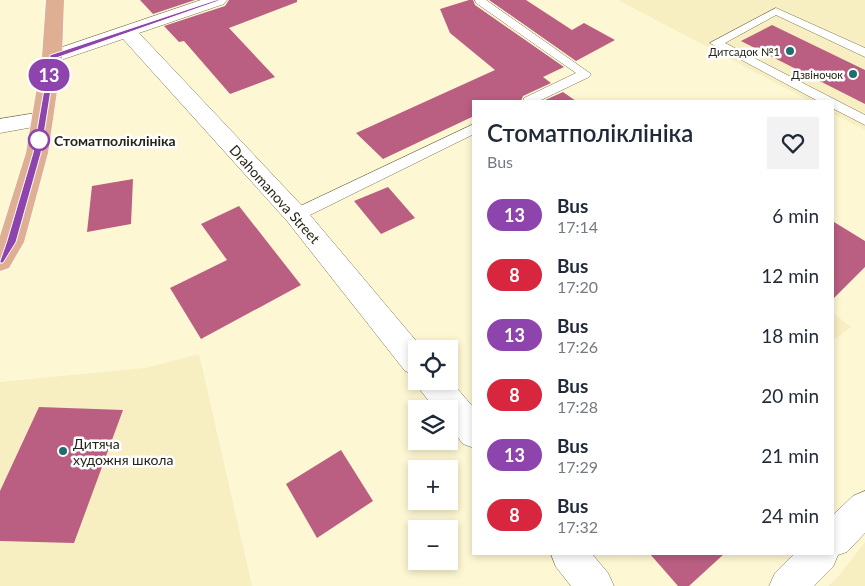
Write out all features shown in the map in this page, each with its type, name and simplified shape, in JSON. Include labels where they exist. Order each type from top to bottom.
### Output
[{"type":"main road","points":[[0,261],[12,242],[37,153],[52,57],[55,0]]},
{"type":"street","points":[[52,57],[218,0]]},
{"type":"street","name":"Drahomanova Street","points":[[127,32],[296,215],[408,352]]},
{"type":"street","points":[[0,126],[42,119]]},
{"type":"street","points":[[440,390],[471,424]]},
{"type":"street","points":[[834,539],[865,508]]},
{"type":"street","points":[[571,555],[595,586]]},
{"type":"street","points":[[788,586],[819,555]]},
{"type":"lane","points":[[480,1],[585,74],[531,100]]},
{"type":"lane","points":[[826,100],[716,43],[776,12],[865,53]]},
{"type":"lane","points":[[834,104],[865,121]]},
{"type":"lane","points":[[296,215],[472,129]]},
{"type":"shaded area","name":"Дитсадок №1","points":[[618,0],[865,0],[865,130],[834,114],[834,100],[808,100]]},
{"type":"shaded area","points":[[834,314],[851,327],[834,340]]},
{"type":"shaded area","points":[[199,354],[252,586],[0,586],[0,382],[145,368]]},
{"type":"shaded area","points":[[865,542],[865,586],[828,586],[838,577]]},
{"type":"building","points":[[140,0],[195,0],[153,14]]},
{"type":"building","points":[[229,0],[297,0],[297,2],[229,28],[275,77],[230,94],[184,41],[179,42],[164,26],[225,6]]},
{"type":"building","points":[[473,0],[475,5],[564,67],[543,77],[551,83],[523,96],[521,100],[472,100],[472,117],[383,159],[356,133],[495,70],[450,33],[440,9]]},
{"type":"building","points":[[489,0],[526,0],[572,30],[584,23],[615,40],[576,61]]},
{"type":"building","points":[[772,25],[865,70],[865,104],[741,41]]},
{"type":"building","points":[[563,92],[575,100],[545,100]]},
{"type":"building","points":[[133,179],[131,224],[87,232],[92,186]]},
{"type":"building","points":[[388,187],[415,218],[381,234],[354,201]]},
{"type":"building","points":[[239,206],[301,285],[201,339],[170,288],[227,260],[201,224]]},
{"type":"building","points":[[834,222],[865,241],[865,267],[834,298]]},
{"type":"building","name":"Дитяча художня школа","points":[[39,407],[123,410],[74,543],[0,541],[0,491]]},
{"type":"building","points":[[341,450],[373,501],[317,538],[286,484]]},
{"type":"building","points":[[651,555],[723,555],[689,586],[678,586]]},
{"type":"bus line","name":"13","points":[[0,261],[12,242],[37,153],[52,57],[218,0]]},
{"type":"place","name":"Дитсадок №1","points":[[790,51]]},
{"type":"place","name":"Дзвіночок","points":[[853,74]]},
{"type":"place","name":"Стоматполіклініка","points":[[39,140]]},
{"type":"place","name":"Дитяча художня школа","points":[[63,451]]}]
